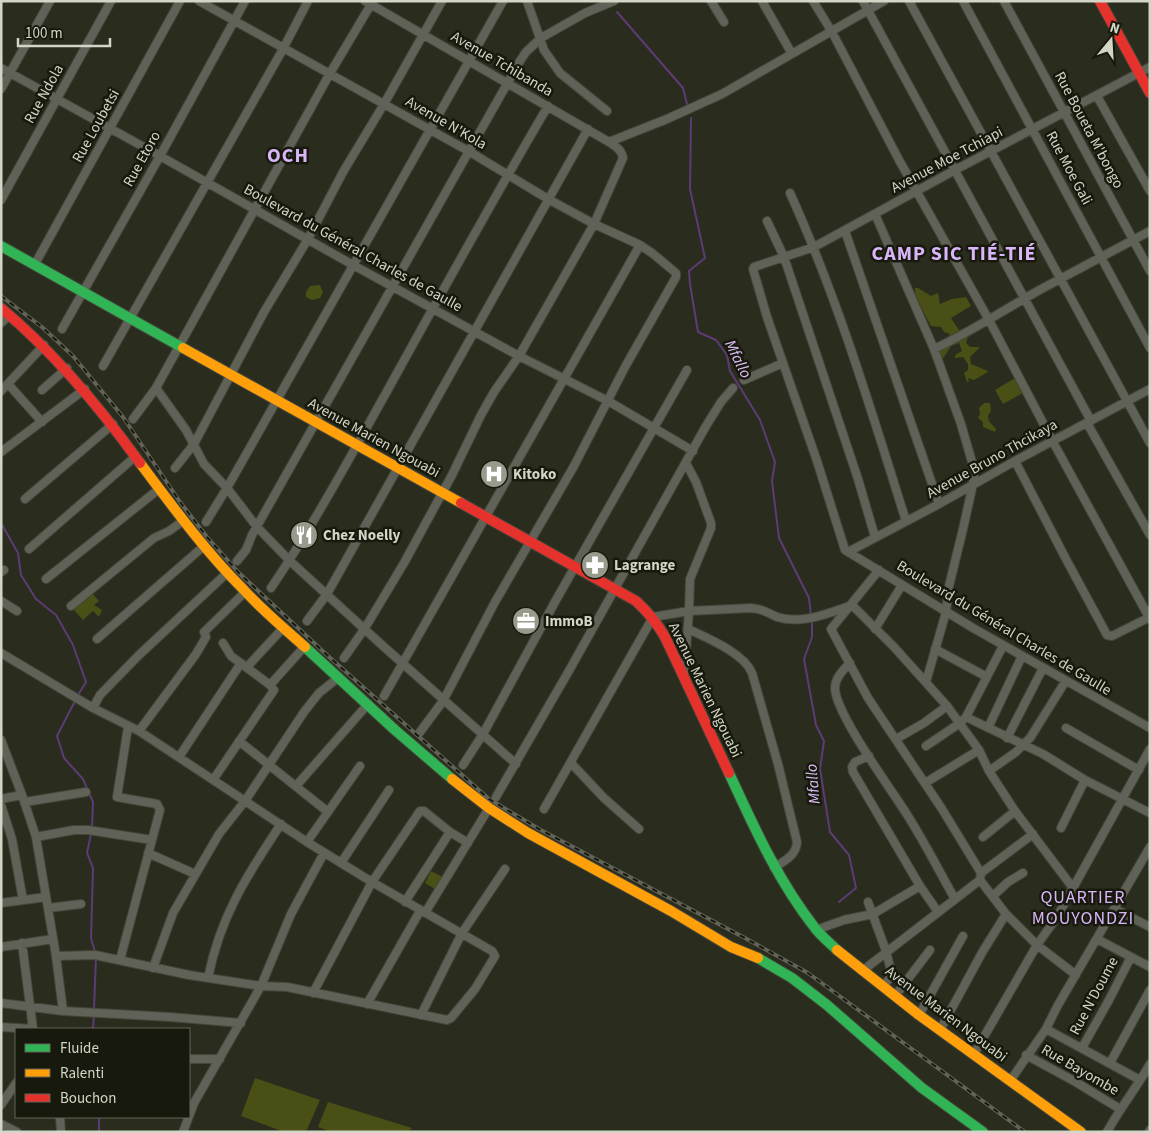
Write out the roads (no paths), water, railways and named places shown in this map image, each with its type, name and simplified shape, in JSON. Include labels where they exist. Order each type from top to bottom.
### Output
[{"type":"street","points":[[1,89],[50,1]]},
{"type":"street","name":"Rue Ndola","points":[[1,200],[111,1]]},
{"type":"street","name":"Rue Loubetsi","points":[[34,264],[180,1]]},
{"type":"street","name":"Avenue N'Kola","points":[[199,1],[470,152],[548,199],[594,224],[640,245],[676,274],[608,401]]},
{"type":"street","name":"Rue Etoro","points":[[62,328],[235,22],[245,1]]},
{"type":"street","points":[[104,366],[283,49],[308,1]]},
{"type":"street","points":[[175,468],[194,444],[264,312],[308,239],[343,172],[442,1]]},
{"type":"street","points":[[206,522],[503,1]]},
{"type":"street","points":[[527,1],[544,50],[560,73],[607,111]]},
{"type":"street","points":[[237,561],[246,550],[249,540],[526,52],[541,38],[585,13],[614,1]]},
{"type":"street","points":[[710,1],[724,22]]},
{"type":"street","points":[[762,1],[792,54]]},
{"type":"street","points":[[813,1],[832,32],[899,160],[989,320],[1149,618],[1110,636],[1107,635],[1015,461]]},
{"type":"street","points":[[863,1],[1025,298],[1150,535]]},
{"type":"street","points":[[609,142],[667,119],[722,94],[884,1]]},
{"type":"street","points":[[909,1],[1150,443]]},
{"type":"street","name":"Rue Moe Gali","points":[[963,1],[1150,348]]},
{"type":"street","name":"Rue Boueta M'bongo","points":[[1004,1],[1150,272]]},
{"type":"street","points":[[1100,1],[1150,93]]},
{"type":"street","points":[[134,419],[156,388],[370,2]]},
{"type":"street","name":"Avenue Tchibanda","points":[[370,2],[588,129],[609,142],[622,154],[622,162],[594,224]]},
{"type":"street","name":"Avenue Moe Tchiapi","points":[[783,363],[755,280],[753,268],[814,247],[1150,67]]},
{"type":"street","name":"Boulevard du Général Charles de Gaulle","points":[[1,68],[473,331],[608,401],[693,451]]},
{"type":"street","points":[[1097,96],[1150,190]]},
{"type":"street","points":[[271,588],[290,561],[357,446],[548,106]]},
{"type":"street","points":[[307,621],[327,594],[588,129]]},
{"type":"street","points":[[790,193],[814,247],[863,383],[906,521]]},
{"type":"street","points":[[874,214],[934,349],[961,424],[972,462],[973,484],[948,586],[946,612],[926,682]]},
{"type":"street","points":[[767,221],[784,257],[875,537]]},
{"type":"street","points":[[344,658],[365,628],[404,563],[481,415],[494,392],[519,356],[594,224]]},
{"type":"street","points":[[845,230],[939,504]]},
{"type":"street","points":[[934,349],[960,337],[1025,298],[1150,231]]},
{"type":"street","points":[[384,696],[640,245]]},
{"type":"street","name":"Avenue Marien Ngouabi","points":[[1,246],[636,601],[653,616],[774,868],[816,930],[862,971],[919,1015],[1081,1132]]},
{"type":"street","points":[[1,308],[44,345],[67,368],[113,424],[183,521],[245,592],[448,776],[489,808],[528,834],[672,911],[731,947],[755,956],[792,978],[827,1005],[922,1088],[983,1132]]},
{"type":"street","points":[[1,323],[10,315]]},
{"type":"street","points":[[1,391],[9,385],[44,345]]},
{"type":"street","points":[[744,380],[783,363],[846,551]]},
{"type":"street","points":[[42,390],[67,368]]},
{"type":"street","points":[[463,765],[483,734],[556,600],[687,370]]},
{"type":"street","points":[[9,385],[42,422]]},
{"type":"street","points":[[156,388],[194,444],[204,464],[227,488],[257,527],[290,561],[443,701],[516,764]]},
{"type":"street","points":[[496,797],[711,418],[733,388]]},
{"type":"street","points":[[1,452],[85,389]]},
{"type":"street","name":"Avenue Bruno Thcikaya","points":[[846,551],[939,504],[1150,389]]},
{"type":"street","points":[[420,732],[443,701],[495,602],[574,466],[608,401]]},
{"type":"street","points":[[25,499],[113,424]]},
{"type":"street","points":[[29,548],[136,456]]},
{"type":"street","points":[[684,678],[690,580],[709,533],[711,523],[696,482],[686,463]]},
{"type":"street","points":[[46,579],[159,489]]},
{"type":"street","points":[[71,606],[154,538],[169,531],[183,521]]},
{"type":"street","points":[[97,639],[204,546]]},
{"type":"street","name":"Boulevard du Général Charles de Gaulle","points":[[846,551],[1003,646],[1150,728]]},
{"type":"street","points":[[879,570],[852,605],[831,628],[841,649],[868,698],[925,783],[993,896],[1006,914],[1037,944],[1076,975]]},
{"type":"street","points":[[93,708],[97,698],[106,688],[227,572]]},
{"type":"street","points":[[876,629],[902,586]]},
{"type":"street","points":[[139,731],[202,646],[206,637],[204,632],[245,592]]},
{"type":"street","points":[[1,601],[17,611]]},
{"type":"street","points":[[544,809],[653,616],[689,611],[751,608],[761,609],[778,617],[804,619],[820,616],[852,605]]},
{"type":"street","points":[[852,605],[947,706],[963,720],[989,771],[1015,811],[1073,888]]},
{"type":"street","points":[[179,758],[244,665],[284,627]]},
{"type":"street","points":[[688,629],[713,641],[744,661],[752,673],[772,740],[797,842],[794,855],[774,868]]},
{"type":"street","points":[[213,780],[274,691],[274,688],[228,652],[223,643]]},
{"type":"street","points":[[270,685],[305,646]]},
{"type":"street","points":[[926,746],[963,720],[1003,646]]},
{"type":"street","points":[[935,649],[987,677]]},
{"type":"street","points":[[1,653],[93,708],[139,731],[324,853],[405,902],[492,951],[495,956],[475,989],[450,1018],[441,1019],[313,992],[208,978],[95,955],[56,956]]},
{"type":"street","points":[[988,728],[1022,656]]},
{"type":"street","points":[[850,663],[839,675],[836,682],[836,696],[842,711],[868,756],[907,814],[955,899]]},
{"type":"street","points":[[1007,738],[1043,668]]},
{"type":"street","points":[[152,968],[173,913],[219,834],[314,700],[339,677]]},
{"type":"street","points":[[989,771],[1024,745],[1042,721],[1065,682]]},
{"type":"street","points":[[296,786],[368,704]]},
{"type":"street","points":[[896,739],[947,706]]},
{"type":"street","points":[[963,720],[988,728],[1043,754],[1085,780],[1150,813]]},
{"type":"street","points":[[120,960],[160,807],[157,804],[117,796],[128,727]]},
{"type":"street","points":[[1066,728],[1139,770]]},
{"type":"street","points":[[1,740],[36,837],[56,956],[63,1011]]},
{"type":"street","points":[[239,741],[328,812]]},
{"type":"street","points":[[974,1054],[1037,944],[1057,917],[1150,749]]},
{"type":"street","points":[[925,783],[979,750]]},
{"type":"street","points":[[868,756],[855,762],[852,768],[853,772],[920,886],[938,912]]},
{"type":"street","points":[[571,763],[604,798],[639,829]]},
{"type":"street","points":[[307,842],[360,766]]},
{"type":"street","points":[[1061,828],[1085,780]]},
{"type":"street","points":[[340,862],[389,790]]},
{"type":"street","points":[[1,799],[86,792]]},
{"type":"street","points":[[1,805],[12,839],[22,900]]},
{"type":"street","points":[[367,1004],[489,808]]},
{"type":"street","points":[[313,992],[372,882],[420,811],[468,843]]},
{"type":"street","points":[[983,837],[1015,811]]},
{"type":"street","points":[[208,978],[218,935],[228,913],[252,867],[281,824]]},
{"type":"street","points":[[36,837],[74,830],[88,830],[152,840]]},
{"type":"street","points":[[405,902],[450,832]]},
{"type":"street","points":[[862,971],[955,899],[1033,834]]},
{"type":"street","points":[[1010,1081],[1026,1055],[1046,1029],[1058,1004],[1150,847]]},
{"type":"street","points":[[148,853],[195,874]]},
{"type":"street","points":[[192,1103],[220,1059],[261,986],[291,914],[324,853]]},
{"type":"street","points":[[421,1015],[462,933],[505,869]]},
{"type":"street","points":[[993,896],[1008,882],[1023,873]]},
{"type":"street","points":[[816,930],[844,920],[873,914],[920,886]]},
{"type":"street","points":[[1,904],[46,897]]},
{"type":"street","points":[[868,902],[886,951],[892,975],[883,987]]},
{"type":"street","points":[[48,908],[81,904]]},
{"type":"street","points":[[1114,909],[1149,926]]},
{"type":"street","points":[[940,1030],[983,951],[1006,914]]},
{"type":"street","points":[[919,1015],[963,936]]},
{"type":"street","points":[[1,947],[53,939]]},
{"type":"street","points":[[1097,939],[1150,967]]},
{"type":"street","points":[[22,944],[33,1028]]},
{"type":"street","points":[[895,996],[930,950]]},
{"type":"street","name":"Rue N'Doume","points":[[1082,1048],[1131,957]]},
{"type":"street","points":[[1110,1063],[1150,990]]},
{"type":"street","points":[[1,1003],[31,1005],[63,1011],[241,1023]]},
{"type":"street","points":[[1,1027],[17,1028]]},
{"type":"street","points":[[1046,1029],[1140,1080]]},
{"type":"street","name":"Rue Bayombe","points":[[1026,1055],[1120,1109]]},
{"type":"street","points":[[190,1059],[220,1059]]},
{"type":"street","points":[[1107,1132],[1150,1064]]},
{"type":"street","points":[[4,1101],[15,1084]]},
{"type":"street","points":[[60,1118],[61,1132]]},
{"type":"street","points":[[183,1132],[187,1118]]},
{"type":"street","points":[[1,1124],[17,1132]]},
{"type":"waterway","name":"Mfallo","points":[[617,12],[683,88],[687,104]]},
{"type":"waterway","name":"Mfallo","points":[[691,118],[690,189],[705,258],[689,271],[698,332],[716,340],[727,355],[730,371],[760,420],[775,462],[772,481],[779,538],[809,598],[811,616]]},
{"type":"waterway","points":[[1,523],[18,553],[21,575],[36,599],[56,615],[73,645],[86,682],[78,695]]},
{"type":"waterway","name":"Mfallo","points":[[812,622],[812,637],[804,659],[816,725],[824,741],[820,769],[830,832],[849,855],[856,888],[839,902]]},
{"type":"waterway","points":[[76,699],[57,736],[64,758],[83,779],[93,802],[92,829]]},
{"type":"waterway","points":[[91,834],[87,853],[93,868],[91,938],[95,952]]},
{"type":"waterway","points":[[94,1009],[96,957]]},
{"type":"waterway","points":[[93,1028],[94,1014]]},
{"type":"waterway","points":[[99,1118],[99,1132]]},
{"type":"railway","points":[[1,296],[42,327],[73,356],[123,417],[180,502],[207,537],[239,573],[327,655],[489,799],[539,829],[808,973],[1025,1132]]},
{"type":"place","name":"Kitoko","points":[[494,474]]},
{"type":"place","name":"Chez Noelly","points":[[304,535]]},
{"type":"place","name":"Lagrange","points":[[595,565]]},
{"type":"place","name":"ImmoB","points":[[526,621]]},
{"type":"district","name":"OCH","points":[[288,156]]},
{"type":"district","name":"CAMP SIC TIÉ-TIÉ","points":[[954,254]]},
{"type":"district","name":"QUARTIER MOUYONDZI","points":[[1083,908]]}]
